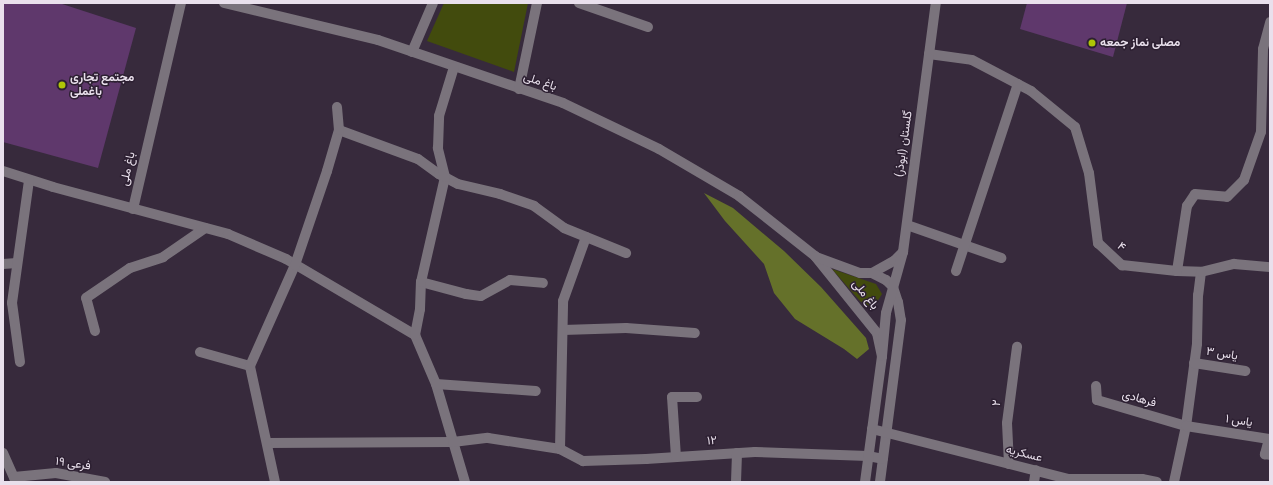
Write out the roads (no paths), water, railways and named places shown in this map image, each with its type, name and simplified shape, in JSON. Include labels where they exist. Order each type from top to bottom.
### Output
[{"type":"street","name":"باغ ملی","points":[[133,209],[181,3]]},
{"type":"street","name":"باغ ملی","points":[[224,3],[378,40],[563,103],[659,149],[740,196],[815,256],[877,333],[882,356]]},
{"type":"street","points":[[412,52],[433,3]]},
{"type":"street","points":[[519,89],[537,3]]},
{"type":"street","points":[[579,3],[648,27]]},
{"type":"street","name":"گلستان (ابوذر)","points":[[865,482],[882,356],[886,313],[903,252],[936,3]]},
{"type":"street","points":[[1177,271],[1187,206],[1195,194],[1227,197],[1244,180],[1266,132],[1263,49],[1270,22]]},
{"type":"street","name":"۴","points":[[929,54],[972,60],[1031,91],[1075,127],[1090,173],[1098,243],[1122,265],[1202,272],[1234,264],[1270,267]]},
{"type":"street","points":[[454,67],[439,116],[438,148],[445,177],[421,282],[420,309],[415,335],[436,384],[465,482]]},
{"type":"street","points":[[956,271],[1018,84]]},
{"type":"street","points":[[275,482],[250,366],[295,265],[339,130],[336,107]]},
{"type":"street","points":[[339,130],[418,159],[458,184],[500,194],[534,206],[564,228],[626,253]]},
{"type":"street","points":[[3,171],[29,180],[228,234],[295,265],[415,335]]},
{"type":"street","points":[[20,362],[12,303],[29,180]]},
{"type":"street","points":[[906,225],[1001,258]]},
{"type":"street","points":[[95,331],[86,298],[130,268],[163,257],[205,228]]},
{"type":"street","points":[[560,449],[563,301],[586,237]]},
{"type":"street","name":"باغ ملی","points":[[815,256],[860,273],[872,273],[889,264],[903,252]]},
{"type":"street","points":[[3,264],[18,264]]},
{"type":"street","points":[[1174,482],[1186,426],[1197,344],[1198,294],[1202,272]]},
{"type":"street","points":[[872,273],[886,280],[893,287],[898,302],[901,320],[880,482]]},
{"type":"street","points":[[421,282],[466,294],[481,296],[510,280],[543,283]]},
{"type":"street","points":[[563,330],[626,328],[695,334]]},
{"type":"street","name":"۲","points":[[1009,464],[1007,424],[1017,347]]},
{"type":"street","points":[[200,352],[250,366]]},
{"type":"street","name":"یاس ۳","points":[[1194,363],[1245,371]]},
{"type":"street","points":[[436,384],[536,391]]},
{"type":"street","name":"فرهادی","points":[[1096,386],[1097,400],[1186,426]]},
{"type":"street","points":[[676,457],[672,397],[697,397]]},
{"type":"street","name":"یاس ۱","points":[[1186,426],[1269,438],[1265,454],[1270,455]]},
{"type":"street","name":"عسکریه","points":[[872,428],[1068,479],[1142,479],[1157,482]]},
{"type":"street","name":"۱۲","points":[[267,443],[454,442],[488,438],[560,449],[584,461],[755,452],[868,456],[883,459]]},
{"type":"street","points":[[3,453],[15,479]]},
{"type":"street","points":[[736,482],[737,453]]},
{"type":"street","points":[[1034,482],[1036,470]]},
{"type":"street","name":"فرعی ۱۹","points":[[15,479],[56,473],[105,482]]},
{"type":"place","name":"مصلی نماز جمعه","points":[[1092,43]]},
{"type":"place","name":"مجتمع تجاری باغملی","points":[[62,85]]}]
